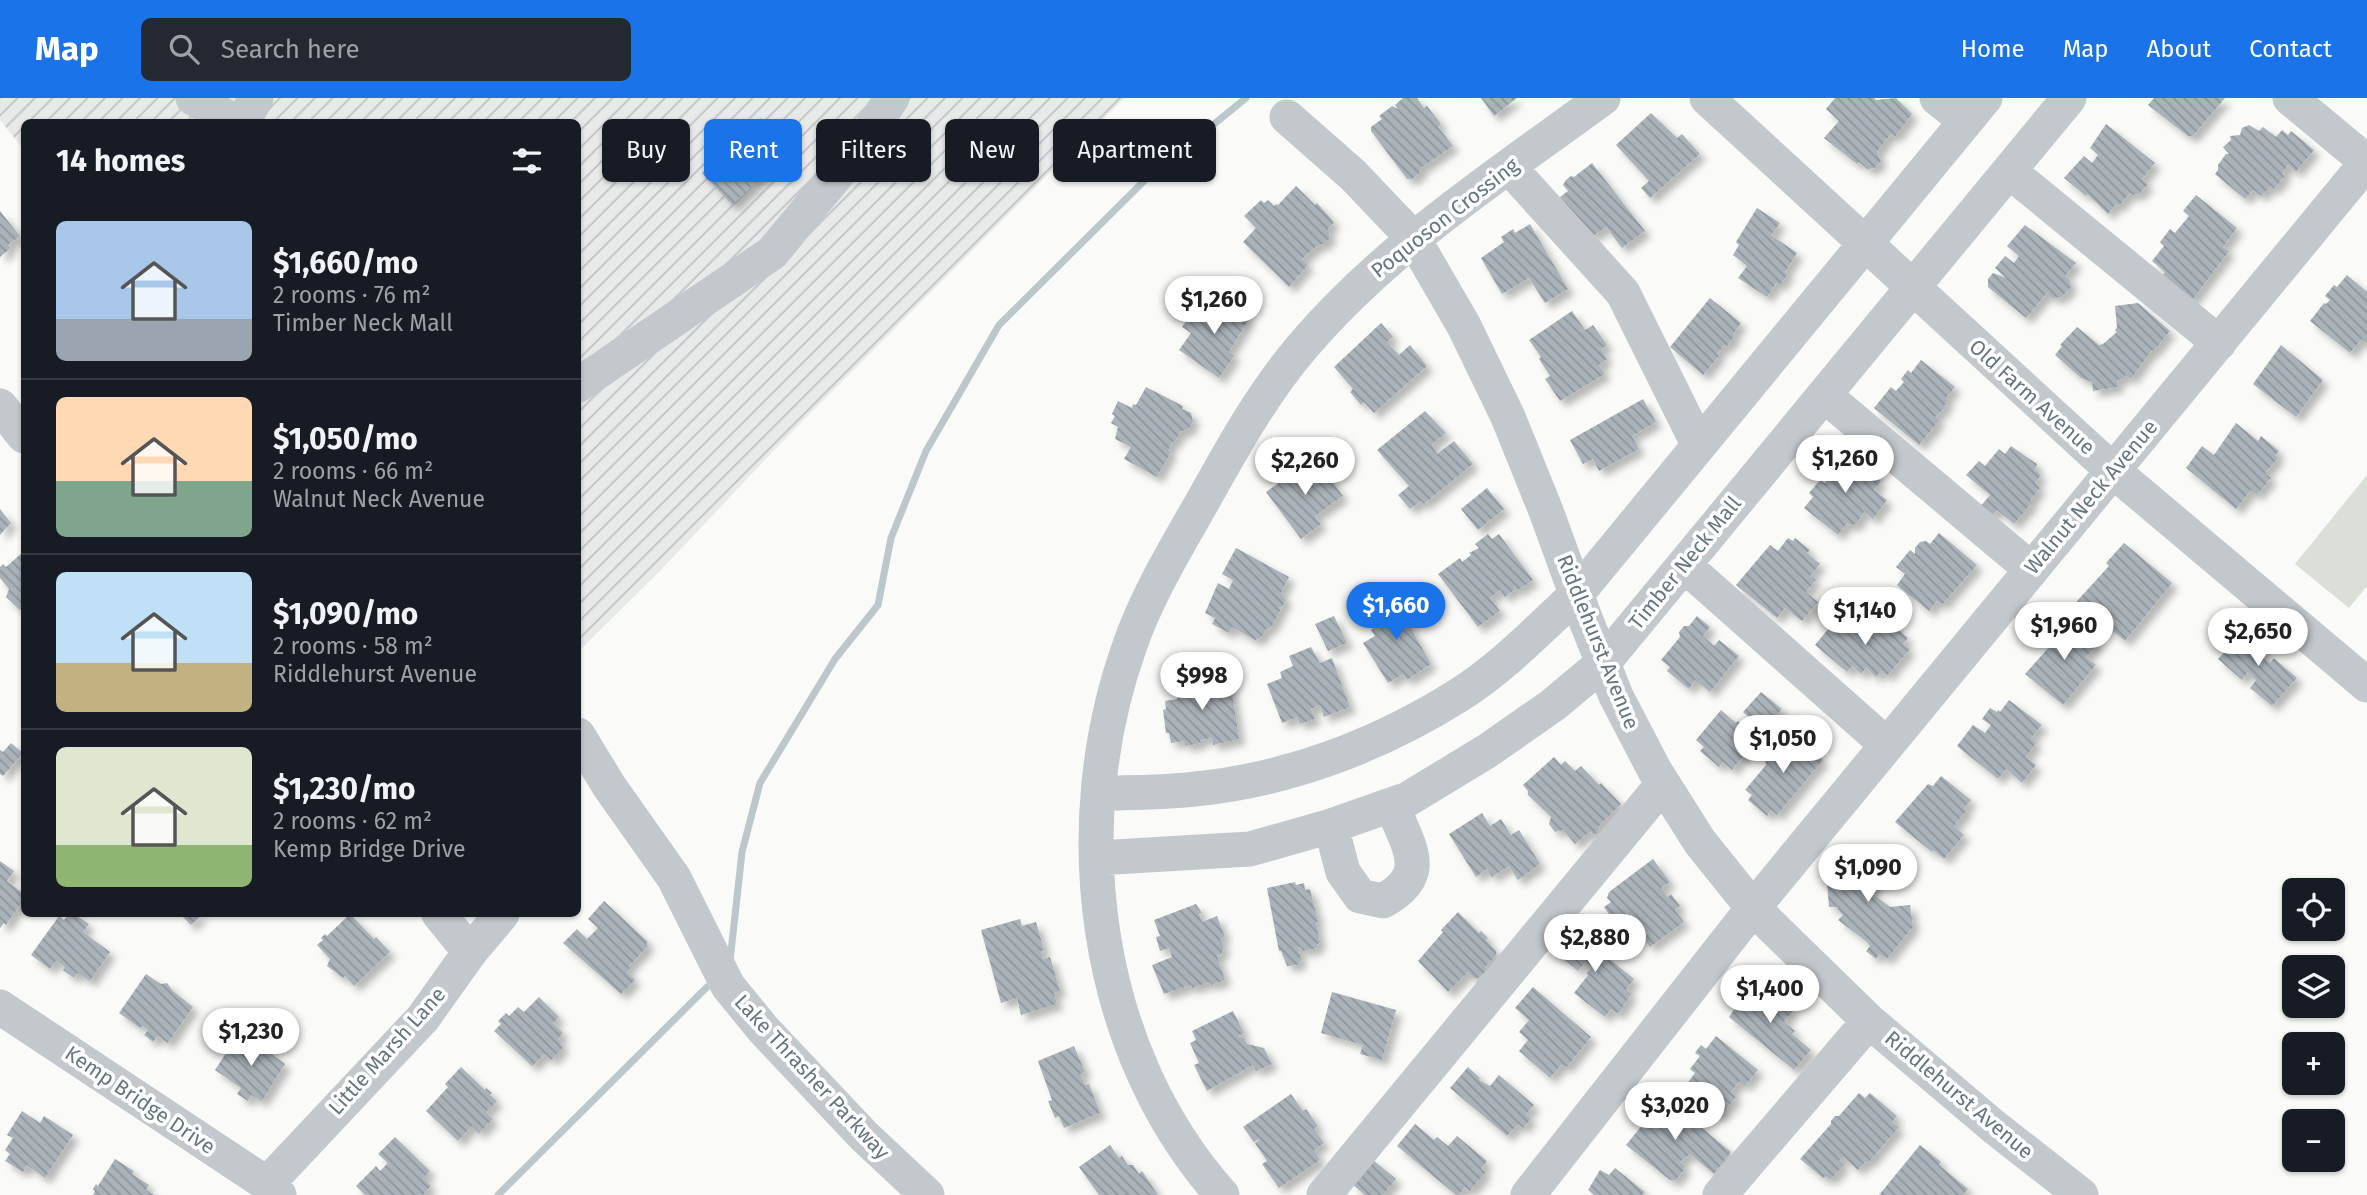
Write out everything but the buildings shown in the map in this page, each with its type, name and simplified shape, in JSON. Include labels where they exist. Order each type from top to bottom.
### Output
[{"type":"street","points":[[193,98],[230,119]]},
{"type":"street","points":[[245,119],[256,98]]},
{"type":"street","points":[[581,383],[772,253],[853,154],[892,98]]},
{"type":"street","name":"Poquoson Crossing","points":[[1222,1195],[1205,1176],[1162,1111],[1132,1046],[1112,978],[1100,908],[1097,858],[1099,794],[1112,706],[1130,644],[1157,583],[1254,409],[1310,338],[1355,290],[1413,238],[1603,98]]},
{"type":"street","name":"Old Farm Avenue","points":[[1707,98],[2112,470],[2367,685]]},
{"type":"street","points":[[1099,794],[1195,789],[1257,779],[1327,760],[1394,730],[1460,694],[1508,656],[1576,595],[1975,110],[1937,98]]},
{"type":"street","name":"Timber Neck Mall","points":[[1097,858],[1250,849],[1331,826],[1408,799],[1487,751],[1553,705],[1603,663],[2069,98]]},
{"type":"street","points":[[2290,98],[2367,162]]},
{"type":"street","name":"Riddlehurst Avenue","points":[[1287,117],[1353,175],[1413,238],[1464,326],[1508,417],[1616,696],[1663,784],[1700,842],[1753,908],[1869,1021],[1993,1126],[2081,1195]]},
{"type":"street","name":"Walnut Neck Avenue","points":[[1528,1195],[1753,908],[2367,162]]},
{"type":"street","points":[[1509,167],[1623,293],[1699,446]]},
{"type":"street","points":[[2009,171],[2220,343]]},
{"type":"street","points":[[1824,395],[2031,569]]},
{"type":"street","points":[[0,406],[21,432]]},
{"type":"street","points":[[1684,565],[1886,745]]},
{"type":"street","name":"Lake Thrasher Parkway","points":[[581,740],[609,786],[674,878],[728,986],[781,1048],[864,1136],[927,1195]]},
{"type":"street","points":[[1324,1195],[1663,784]]},
{"type":"street","points":[[1331,826],[1343,872],[1360,896],[1382,901],[1399,892],[1410,878],[1414,862],[1392,805]]},
{"type":"street","points":[[441,917],[470,952]]},
{"type":"street","name":"Little Marsh Lane","points":[[273,1190],[423,1017],[470,952],[499,917]]},
{"type":"street","name":"Kemp Bridge Drive","points":[[0,1007],[273,1190]]},
{"type":"street","points":[[1720,1195],[1869,1021]]},
{"type":"shaded area","points":[[0,98],[1124,98],[1103,119],[1053,119],[1053,169],[581,649],[581,119],[21,119],[21,146],[0,120]]},
{"type":"shaded area","points":[[2367,475],[2367,586],[2349,608],[2295,564]]},
{"type":"waterway","points":[[730,961],[742,852],[760,783],[835,659],[878,605],[891,538],[926,451],[999,325],[1144,181],[1246,98]]},
{"type":"waterway","points":[[498,1195],[707,987]]}]
